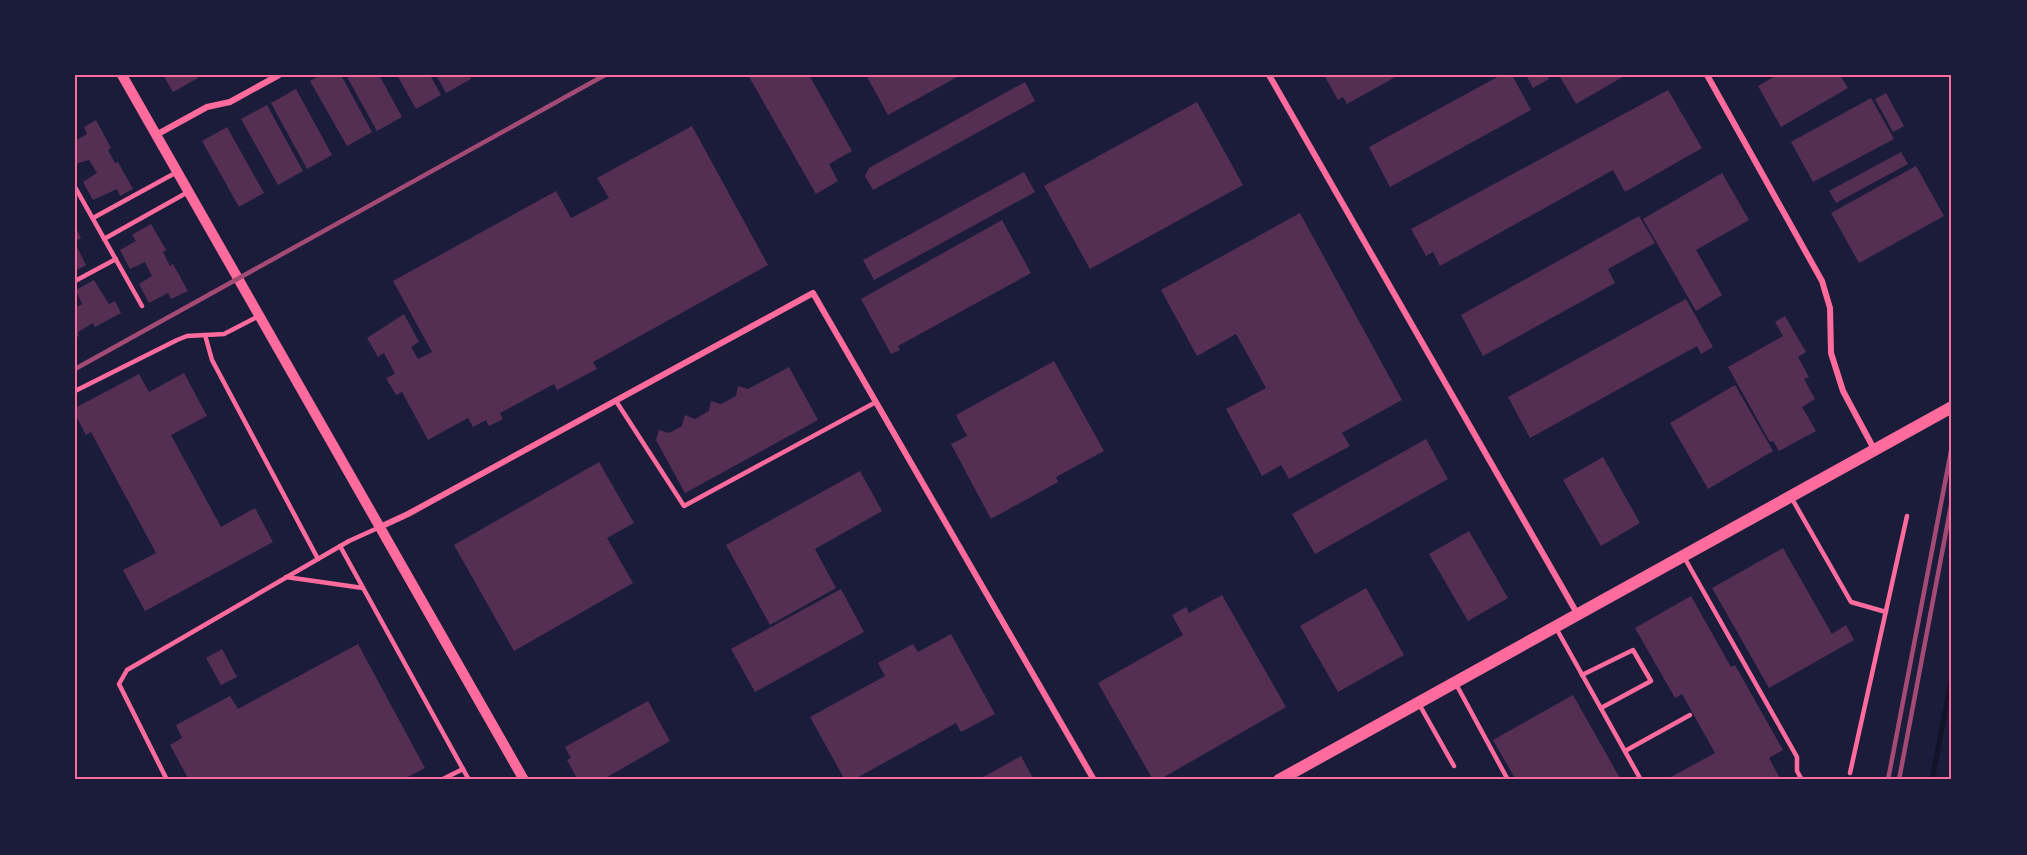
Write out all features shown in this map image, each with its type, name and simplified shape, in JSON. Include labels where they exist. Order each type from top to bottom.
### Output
[{"type":"main road","points":[[1279,780],[1456,684],[1952,407]]},
{"type":"street","points":[[122,75],[524,780]]},
{"type":"street","points":[[156,135],[207,106],[230,102],[279,75]]},
{"type":"street","points":[[1269,75],[1578,615]]},
{"type":"street","points":[[1707,75],[1822,281],[1830,308],[1831,353],[1843,392],[1874,449]]},
{"type":"street","points":[[380,527],[813,293],[1094,780]]},
{"type":"lane","points":[[93,218],[177,172]]},
{"type":"lane","points":[[75,187],[142,306]]},
{"type":"lane","points":[[104,239],[188,192]]},
{"type":"lane","points":[[75,281],[116,259]]},
{"type":"lane","points":[[75,391],[177,340],[205,334],[224,334],[259,315]]},
{"type":"lane","points":[[205,334],[212,360],[318,559]]},
{"type":"lane","points":[[616,400],[684,506],[876,402]]},
{"type":"lane","points":[[1791,497],[1851,602],[1886,612]]},
{"type":"lane","points":[[1850,773],[1907,516]]},
{"type":"lane","points":[[167,780],[119,684],[127,670],[340,546],[380,527]]},
{"type":"lane","points":[[340,546],[469,780]]},
{"type":"lane","points":[[1684,557],[1797,757],[1797,771],[1802,780]]},
{"type":"lane","points":[[286,577],[363,588]]},
{"type":"lane","points":[[1556,628],[1641,780]]},
{"type":"lane","points":[[1582,675],[1633,650],[1651,681],[1602,708]]},
{"type":"lane","points":[[1456,684],[1508,780]]},
{"type":"lane","points":[[1419,704],[1454,766]]},
{"type":"lane","points":[[1625,751],[1690,716]]},
{"type":"lane","points":[[441,780],[463,769]]},
{"type":"building","points":[[163,75],[196,75],[198,78],[173,92]]},
{"type":"building","points":[[321,75],[341,75],[372,132],[347,146],[310,81]]},
{"type":"building","points":[[346,75],[379,75],[402,117],[377,131]]},
{"type":"building","points":[[397,75],[430,75],[441,95],[416,109]]},
{"type":"building","points":[[436,75],[469,75],[471,79],[446,93]]},
{"type":"building","points":[[748,75],[809,75],[852,151],[829,164],[838,181],[816,194]]},
{"type":"building","points":[[866,75],[961,75],[888,115]]},
{"type":"building","points":[[1324,75],[1399,75],[1347,104],[1343,97],[1338,100]]},
{"type":"building","points":[[1501,75],[1512,75],[1531,110],[1390,187],[1369,147]]},
{"type":"building","points":[[1526,75],[1547,75],[1549,79],[1533,88]]},
{"type":"building","points":[[1559,75],[1626,75],[1576,104]]},
{"type":"building","points":[[1777,75],[1840,75],[1848,88],[1781,127],[1758,86]]},
{"type":"building","points":[[1025,82],[1035,101],[873,190],[865,176],[869,168]]},
{"type":"building","points":[[296,89],[332,155],[307,169],[271,103]]},
{"type":"building","points":[[1668,90],[1702,148],[1625,192],[1613,170],[1440,266],[1433,252],[1426,256],[1411,229]]},
{"type":"building","points":[[1886,93],[1904,126],[1893,132],[1875,99]]},
{"type":"building","points":[[1871,98],[1894,139],[1813,182],[1791,142]]},
{"type":"building","points":[[1197,102],[1243,185],[1090,269],[1044,186]]},
{"type":"building","points":[[267,105],[303,171],[278,185],[241,119]]},
{"type":"building","points":[[96,120],[111,148],[108,150],[115,163],[118,162],[133,189],[120,196],[117,189],[93,200],[83,182],[97,173],[89,160],[75,164],[75,141],[87,134],[84,127]]},
{"type":"building","points":[[692,126],[768,265],[593,362],[597,369],[557,390],[554,384],[500,413],[503,419],[489,426],[486,420],[473,427],[468,418],[428,440],[402,392],[396,395],[386,378],[395,374],[384,353],[378,357],[367,338],[404,314],[419,342],[411,347],[418,359],[432,352],[393,281],[556,191],[571,218],[609,198],[597,178]]},
{"type":"building","points":[[227,127],[264,193],[239,207],[202,141]]},
{"type":"building","points":[[1901,152],[1908,164],[1836,203],[1829,191]]},
{"type":"building","points":[[1916,166],[1944,216],[1859,263],[1831,213]]},
{"type":"building","points":[[1024,172],[1035,192],[874,280],[863,260]]},
{"type":"building","points":[[1722,173],[1749,220],[1696,250],[1722,295],[1696,311],[1643,219]]},
{"type":"building","points":[[1300,213],[1402,400],[1342,433],[1350,446],[1289,479],[1281,465],[1262,476],[1226,409],[1266,388],[1236,334],[1197,356],[1161,290]]},
{"type":"building","points":[[1639,216],[1655,243],[1608,269],[1615,283],[1483,356],[1461,315]]},
{"type":"building","points":[[1002,220],[1031,273],[898,346],[900,350],[891,354],[861,299]]},
{"type":"building","points":[[151,224],[166,250],[163,252],[170,266],[173,264],[188,291],[171,299],[168,293],[149,303],[139,284],[152,276],[145,262],[130,269],[120,250],[136,241],[132,235]]},
{"type":"building","points":[[75,226],[81,238],[75,241]]},
{"type":"building","points":[[75,243],[86,265],[75,271]]},
{"type":"building","points":[[94,280],[109,304],[115,301],[121,313],[95,327],[93,323],[78,332],[79,336],[75,338],[75,308],[82,304],[76,290]]},
{"type":"building","points":[[1686,299],[1713,347],[1701,354],[1697,346],[1530,438],[1508,397]]},
{"type":"building","points":[[1785,316],[1806,352],[1798,357],[1809,377],[1804,379],[1815,399],[1802,407],[1816,431],[1779,451],[1773,441],[1770,442],[1728,367],[1783,336],[1775,322]]},
{"type":"building","points":[[1054,361],[1104,451],[1056,477],[1058,482],[991,519],[951,444],[967,436],[956,415]]},
{"type":"building","points":[[789,367],[818,420],[685,493],[656,440],[659,430],[669,433],[682,426],[685,415],[695,419],[709,411],[711,401],[721,404],[736,396],[738,386],[748,389]]},
{"type":"building","points":[[184,373],[207,416],[171,435],[221,527],[255,508],[273,542],[145,611],[123,570],[156,553],[91,432],[86,435],[75,414],[75,408],[139,374],[149,392]]},
{"type":"building","points":[[1735,385],[1773,451],[1708,489],[1670,423]]},
{"type":"building","points":[[1426,439],[1448,479],[1315,554],[1292,514]]},
{"type":"building","points":[[1603,457],[1640,523],[1601,546],[1563,480]]},
{"type":"building","points":[[599,462],[634,523],[607,538],[633,583],[514,651],[454,545]]},
{"type":"building","points":[[860,471],[882,511],[815,549],[836,588],[770,625],[726,545]]},
{"type":"building","points":[[1469,531],[1508,598],[1468,621],[1429,554]]},
{"type":"building","points":[[1783,548],[1832,634],[1846,625],[1854,640],[1769,688],[1712,588]]},
{"type":"building","points":[[1366,588],[1404,655],[1338,692],[1300,626]]},
{"type":"building","points":[[841,589],[864,632],[755,692],[731,649]]},
{"type":"building","points":[[1222,595],[1286,707],[1159,780],[1153,780],[1098,683],[1183,635],[1172,615],[1186,607],[1189,613]]},
{"type":"building","points":[[1691,596],[1731,667],[1735,665],[1783,750],[1769,758],[1781,780],[1673,780],[1671,777],[1715,753],[1682,694],[1675,698],[1635,628]]},
{"type":"building","points":[[951,634],[995,714],[961,732],[956,723],[853,780],[845,780],[810,717],[885,676],[878,663],[913,644],[918,652]]},
{"type":"building","points":[[358,644],[425,768],[402,780],[189,780],[170,745],[182,738],[176,725],[230,696],[238,709]]},
{"type":"building","points":[[222,649],[237,677],[221,685],[206,658]]},
{"type":"building","points":[[1573,695],[1621,780],[1516,780],[1493,740]]},
{"type":"building","points":[[648,701],[670,741],[602,780],[578,780],[567,760],[571,758],[565,747]]},
{"type":"building","points":[[1021,756],[1034,780],[978,780]]},
{"type":"waterway","points":[[1932,780],[1952,676]]},
{"type":"railway","points":[[75,369],[605,75]]},
{"type":"railway","points":[[1888,780],[1952,446]]},
{"type":"railway","points":[[1899,780],[1952,500]]}]
